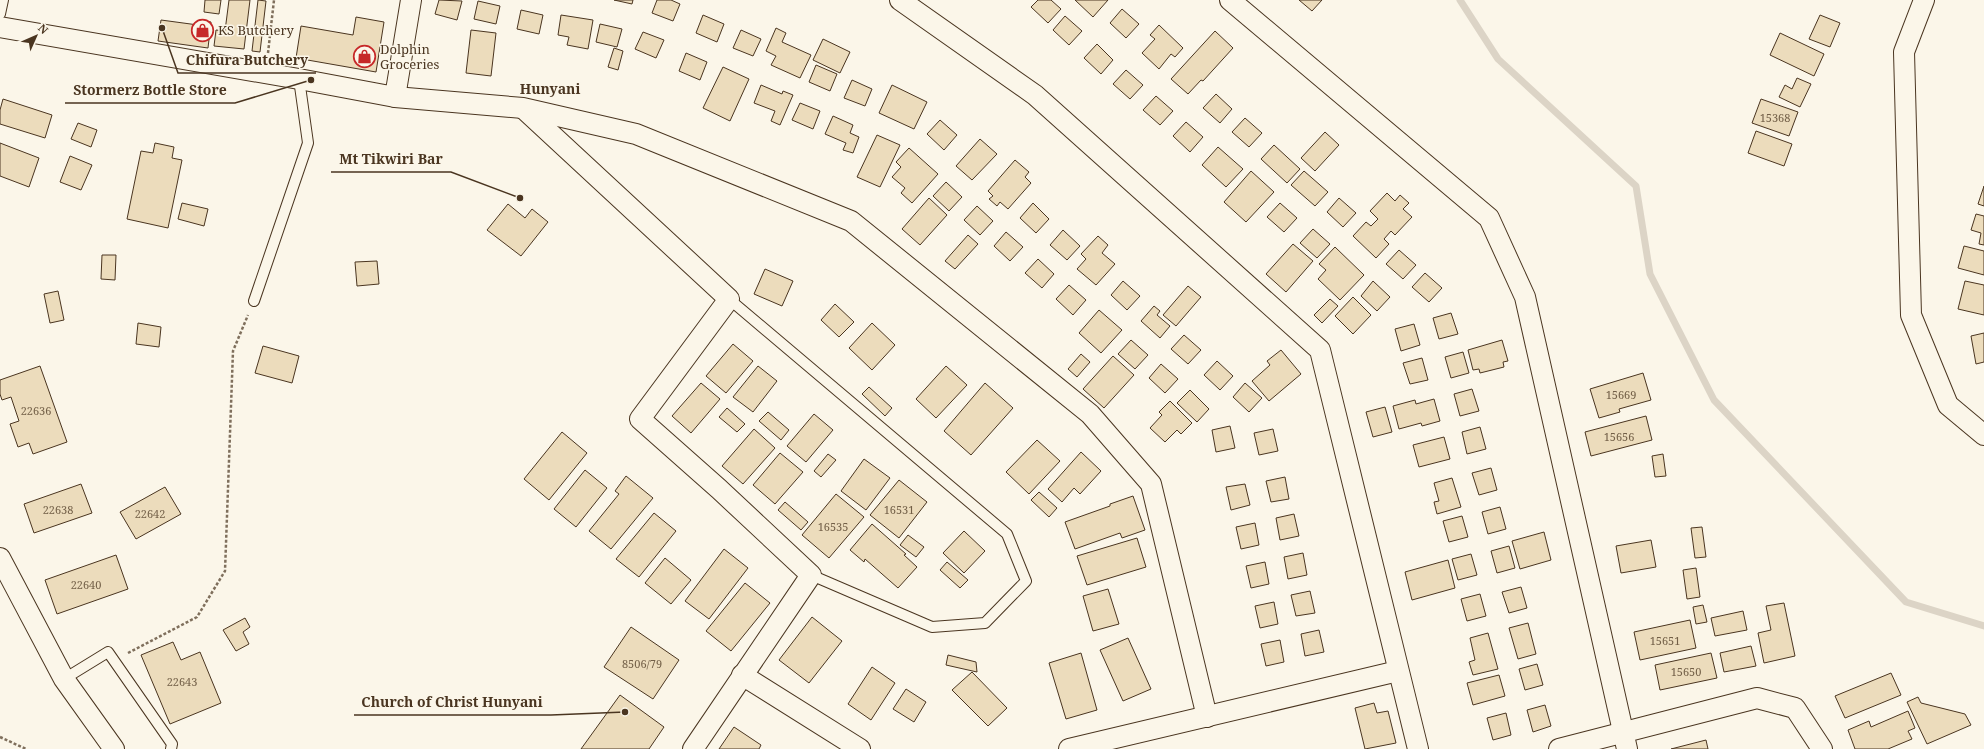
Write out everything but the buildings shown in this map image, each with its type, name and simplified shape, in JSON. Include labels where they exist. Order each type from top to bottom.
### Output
[{"type":"street","points":[[395,97],[411,0]]},
{"type":"street","points":[[900,0],[1035,95],[1320,350],[1418,749]]},
{"type":"street","points":[[1230,0],[1489,218],[1525,297],[1625,741]]},
{"type":"street","points":[[1924,0],[1904,52],[1912,315],[1948,405],[1984,435]]},
{"type":"street","points":[[0,28],[299,79],[395,97],[523,108],[636,134],[851,221],[1090,414],[1151,484],[1207,717]]},
{"type":"street","points":[[523,108],[729,300],[640,419],[720,489],[811,575],[692,749]]},
{"type":"street","points":[[0,558],[64,679],[114,749]]},
{"type":"street","points":[[1069,749],[1398,671]]},
{"type":"street","points":[[742,675],[860,749]]},
{"type":"street","points":[[1559,749],[1625,741],[1757,698],[1795,708],[1822,749]]},
{"type":"lane","points":[[0,14],[3,0]]},
{"type":"lane","points":[[254,301],[308,143],[299,79]]},
{"type":"lane","points":[[729,300],[1007,534],[1026,581],[985,623],[932,627],[811,575]]},
{"type":"lane","points":[[64,679],[108,652],[172,744],[171,749]]},
{"type":"path","points":[[266,74],[274,0]]},
{"type":"path","points":[[114,660],[197,617],[225,571],[233,351],[254,301]]},
{"type":"path","points":[[0,737],[26,749]]},
{"type":"waterway","points":[[1460,0],[1498,59],[1636,186],[1650,274],[1714,400],[1906,602],[1984,626]]},
{"type":"place","name":"Chifura Butchery","points":[[162,28]]},
{"type":"place","name":"KS Butchery","points":[[203,30]]},
{"type":"place","name":"Dolphin Groceries","points":[[364,56]]},
{"type":"place","name":"Stormerz Bottle Store","points":[[311,80]]},
{"type":"place","name":"Mt Tikwiri Bar","points":[[520,198]]},
{"type":"place","name":"Church of Christ Hunyani","points":[[625,712]]},
{"type":"district","name":"Hunyani","points":[[550,88]]}]
